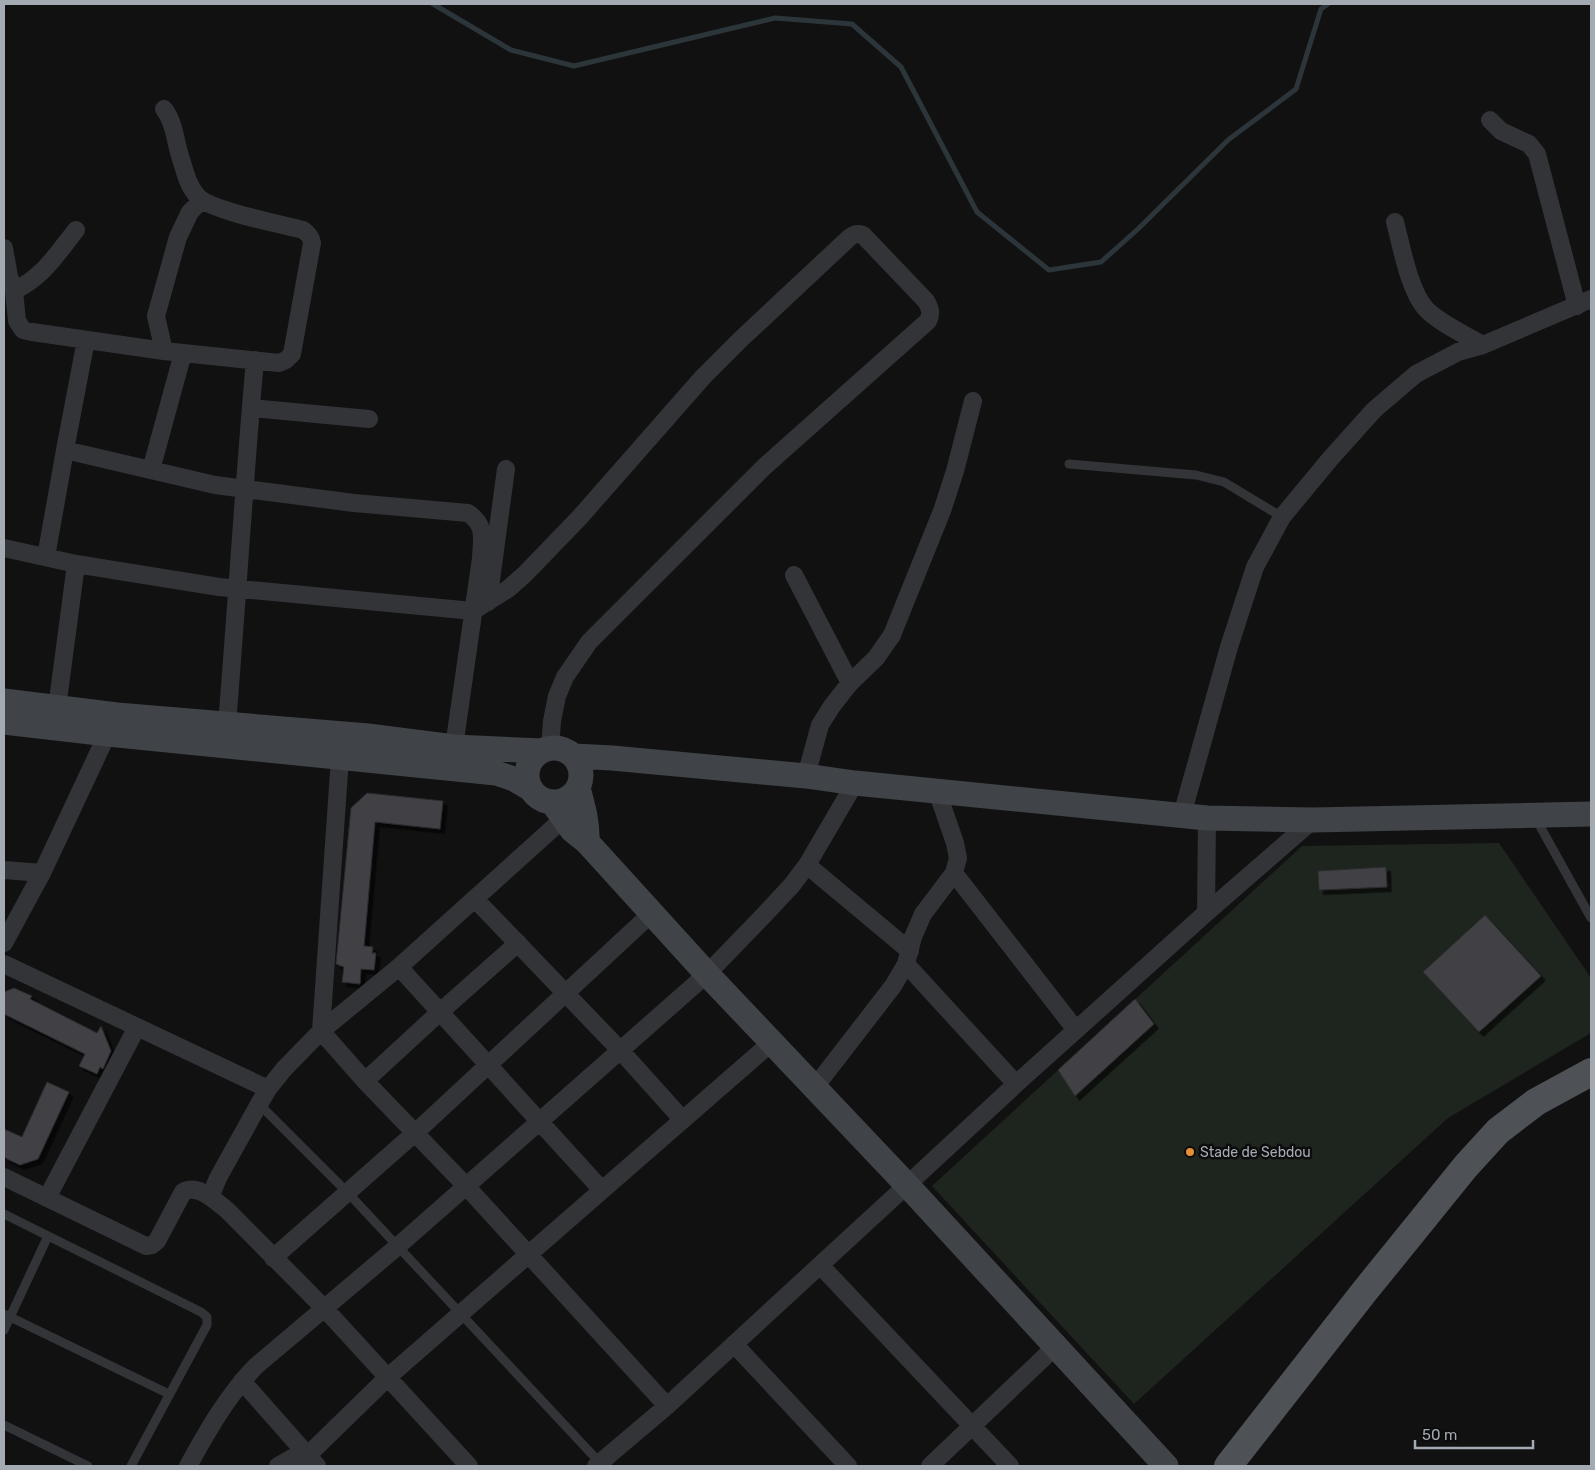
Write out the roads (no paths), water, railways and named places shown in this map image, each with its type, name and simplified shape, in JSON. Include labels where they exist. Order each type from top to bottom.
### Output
[{"type":"main road","points":[[4,701],[57,708],[112,724],[340,758],[496,773],[531,789]]},
{"type":"main road","points":[[4,722],[228,724],[368,736],[454,747],[559,749],[567,751],[579,763],[581,772],[580,784],[588,832],[587,842]]},
{"type":"main road","points":[[546,750],[535,756],[528,772],[528,780],[536,796],[558,810],[572,830],[587,842],[707,974],[907,1185],[1166,1466]]},
{"type":"main road","points":[[574,756],[806,776],[855,783],[1207,818],[1313,820],[1591,814]]},
{"type":"main road","points":[[558,810],[560,802],[567,799],[595,767],[612,758]]},
{"type":"main road","points":[[1228,1466],[1364,1292],[1466,1166],[1498,1131],[1536,1102],[1591,1072]]},
{"type":"street","points":[[4,248],[14,291],[17,321],[23,330],[164,351],[279,363],[286,360],[292,354],[312,243],[311,238],[303,230],[234,213],[202,200],[188,182],[171,120],[164,109]]},
{"type":"street","points":[[1182,816],[1229,647],[1255,567],[1282,518],[1330,459],[1374,410],[1416,374],[1458,352],[1482,345],[1584,302],[1537,154],[1530,144],[1501,131],[1490,120]]},
{"type":"street","points":[[164,351],[156,316],[178,237],[190,212],[202,200]]},
{"type":"street","points":[[1395,222],[1416,296],[1427,311],[1482,345]]},
{"type":"street","points":[[14,291],[27,284],[44,270],[76,230]]},
{"type":"street","points":[[4,548],[76,564],[238,590],[480,606],[508,588],[525,574],[580,517],[691,391],[741,339],[854,234],[858,233],[863,236],[926,301],[930,309],[930,316],[921,327],[764,467],[589,642],[565,677],[557,696],[546,750]]},
{"type":"street","points":[[46,557],[64,450],[86,340]]},
{"type":"street","points":[[151,470],[184,353]]},
{"type":"street","points":[[228,724],[255,360]]},
{"type":"street","points":[[806,776],[820,725],[850,683],[876,658],[892,635],[899,620],[942,511],[955,471],[973,400]]},
{"type":"street","points":[[251,408],[369,419]]},
{"type":"street","points":[[64,450],[214,485],[354,503],[468,512],[478,521],[482,535],[480,606]]},
{"type":"street","points":[[454,747],[506,469]]},
{"type":"street","points":[[57,708],[76,564]]},
{"type":"street","points":[[794,576],[850,683]]},
{"type":"street","points":[[4,943],[42,873],[112,724]]},
{"type":"street","points":[[340,758],[321,1031],[365,1081],[416,1132],[667,1406]]},
{"type":"street","points":[[188,1466],[209,1428],[242,1381],[256,1366],[398,1246],[707,974],[766,914],[807,865],[855,783]]},
{"type":"street","points":[[815,1087],[884,999],[908,957],[913,937],[923,914],[954,873],[958,858],[955,843],[937,791]]},
{"type":"street","points":[[210,1197],[218,1178],[263,1096],[284,1069],[321,1031],[399,967],[475,900],[558,810]]},
{"type":"street","points":[[1206,913],[1207,818]]},
{"type":"street","points":[[600,1465],[667,1406],[1016,1084],[1206,913],[1313,820]]},
{"type":"street","points":[[807,865],[908,957],[1016,1084]]},
{"type":"street","points":[[4,870],[42,873]]},
{"type":"street","points":[[954,873],[1076,1030]]},
{"type":"street","points":[[475,900],[620,1050],[682,1119]]},
{"type":"street","points":[[273,1258],[416,1132],[652,913]]},
{"type":"street","points":[[365,1081],[518,943]]},
{"type":"street","points":[[4,964],[137,1027],[263,1096]]},
{"type":"street","points":[[399,967],[601,1189]]},
{"type":"street","points":[[47,1198],[137,1027]]},
{"type":"street","points":[[312,1461],[388,1377],[601,1189],[772,1042]]},
{"type":"street","points":[[4,1176],[146,1246],[152,1245],[157,1241],[183,1192],[194,1189],[210,1197],[227,1210],[325,1309],[469,1466]]},
{"type":"street","points":[[820,1265],[1010,1466]]},
{"type":"street","points":[[734,1344],[848,1466]]},
{"type":"street","points":[[930,1466],[1055,1347]]},
{"type":"street","points":[[242,1381],[312,1461]]},
{"type":"street","points":[[278,1466],[292,1458],[312,1461]]},
{"type":"lane","points":[[1069,464],[1196,475],[1224,482],[1282,518]]},
{"type":"lane","points":[[1535,816],[1591,918]]},
{"type":"lane","points":[[263,1096],[348,1193],[600,1465]]},
{"type":"lane","points":[[4,1214],[206,1315],[207,1325],[131,1466]]},
{"type":"lane","points":[[4,1330],[7,1315],[48,1236]]},
{"type":"lane","points":[[7,1315],[169,1394]]},
{"type":"lane","points":[[4,1425],[88,1466]]},
{"type":"waterway","points":[[433,4],[511,50],[574,66],[775,18],[852,24],[901,67],[977,212],[1049,270],[1101,262],[1138,229],[1228,140],[1296,89],[1321,9],[1328,4]]},
{"type":"place","name":"Stade de Sebdou","points":[[1190,1152]]}]
